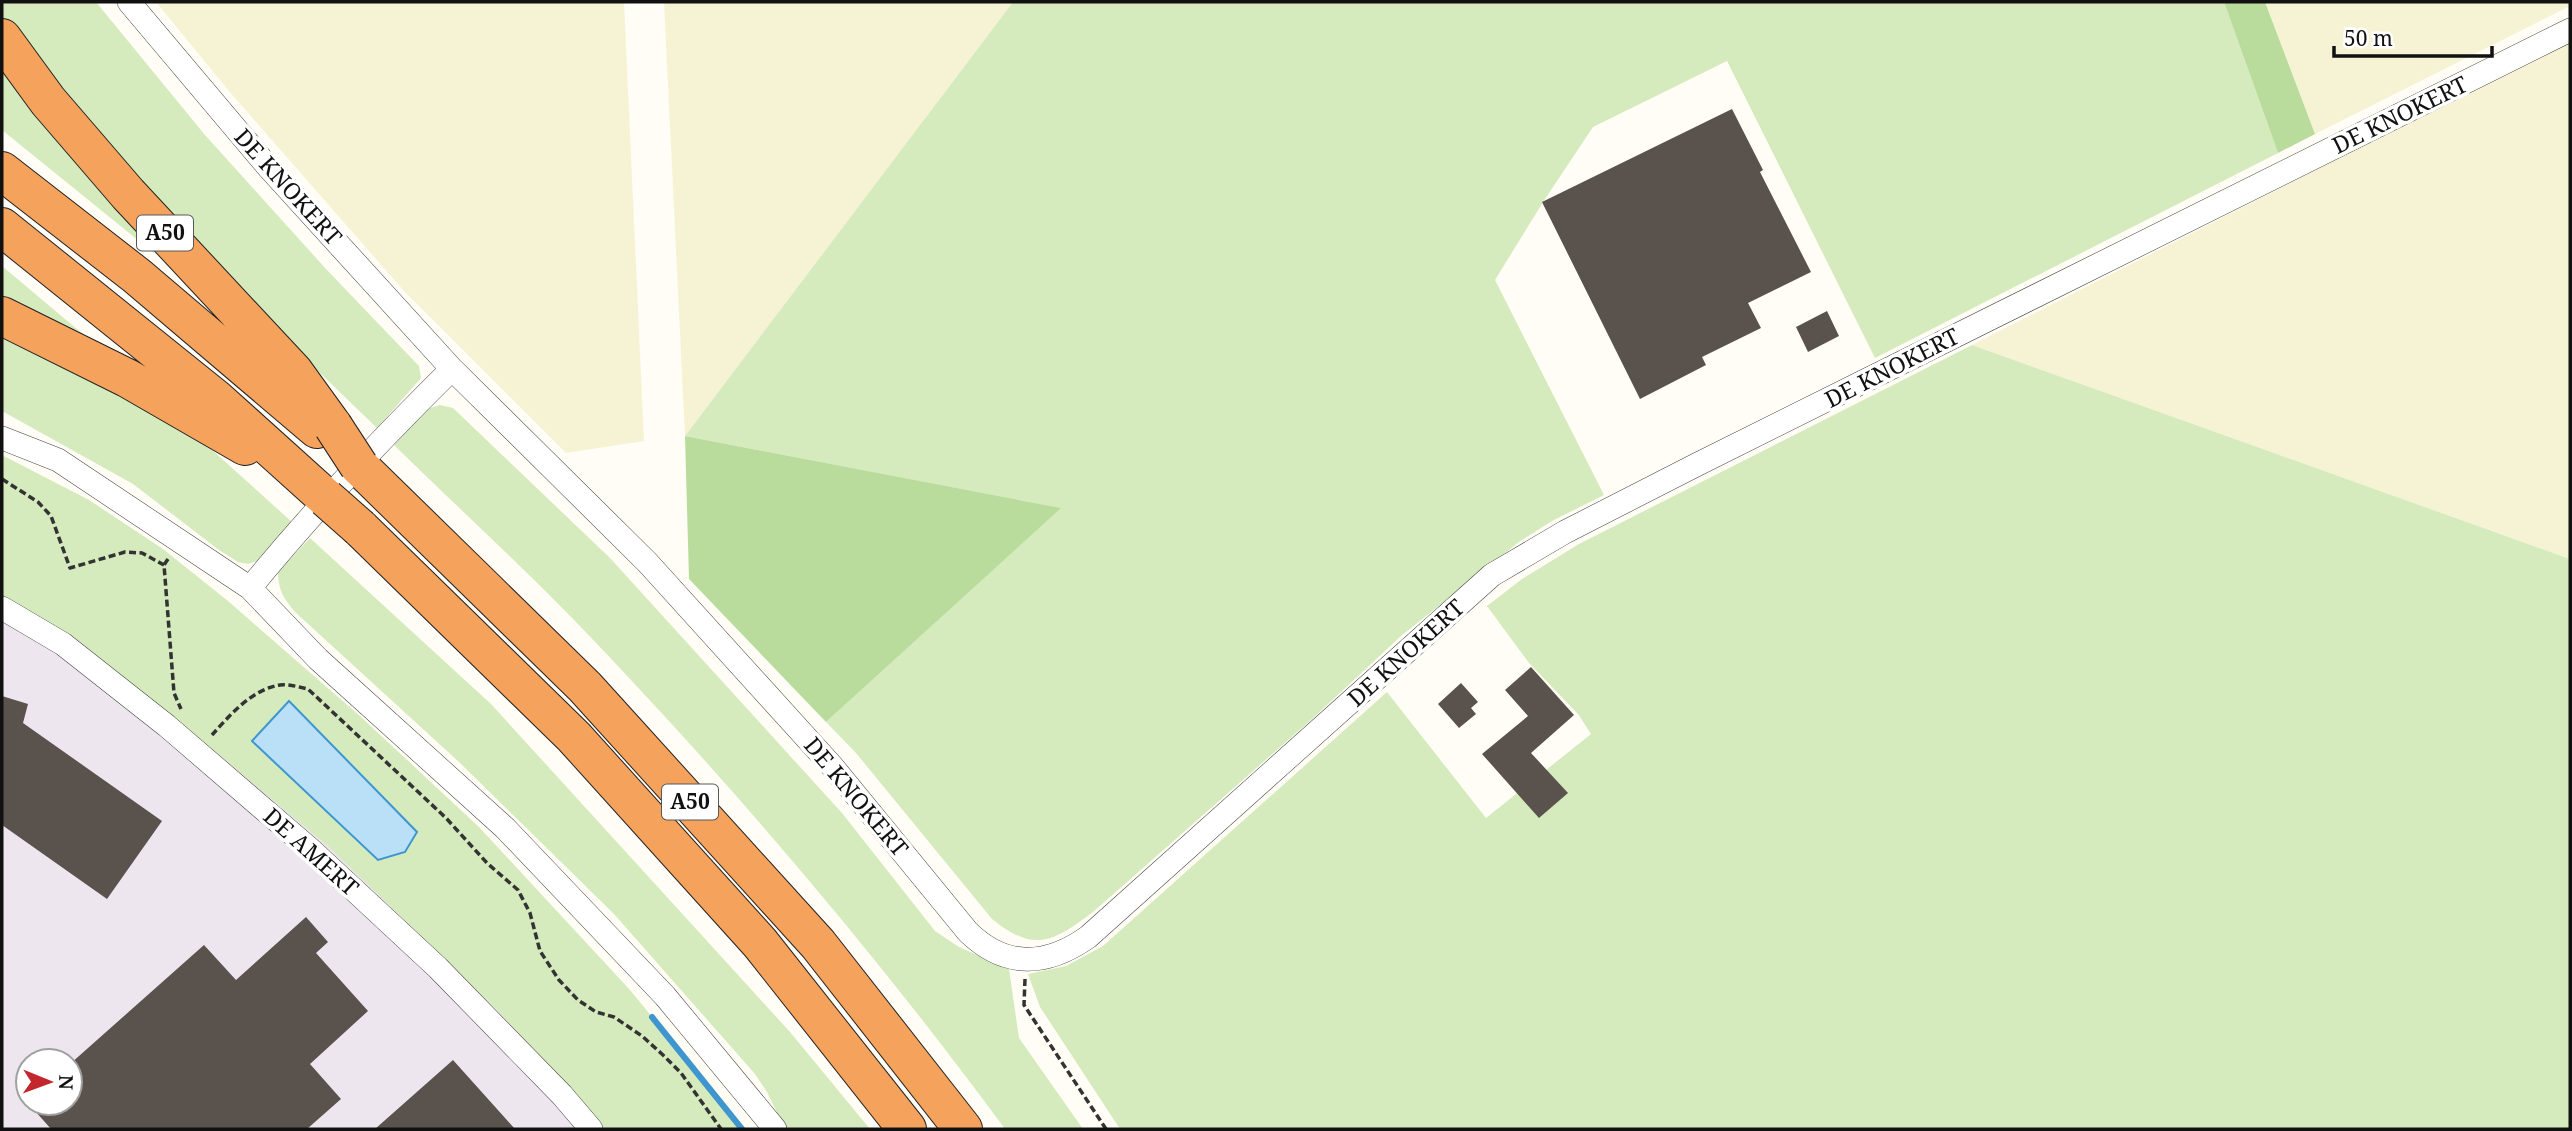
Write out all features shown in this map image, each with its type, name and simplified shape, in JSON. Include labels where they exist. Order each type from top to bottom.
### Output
[{"type":"highway","name":"A50","points":[[2,38],[48,101],[128,194],[294,372],[328,431]]},
{"type":"highway","name":"A50","points":[[2,171],[328,431],[359,466],[604,708],[818,944],[963,1129]]},
{"type":"highway","name":"A50","points":[[2,227],[216,399],[360,528],[583,748],[760,943],[907,1129]]},
{"type":"highway","name":"A50","points":[[2,316],[127,378],[318,491]]},
{"type":"street","name":"DE KNOKERT","points":[[129,2],[269,168],[452,369],[647,562],[832,766],[968,932],[977,941],[999,954],[1026,960],[1051,957],[1088,937],[1492,575],[1565,532],[1698,464],[2570,30]]},
{"type":"street","points":[[250,588],[295,533],[452,369]]},
{"type":"street","points":[[2,438],[58,460],[250,588],[318,659],[505,828],[665,996],[775,1129]]},
{"type":"street","name":"DE AMERT","points":[[2,608],[73,652],[167,726],[310,849],[438,968],[562,1094],[591,1129]]},
{"type":"path","points":[[2,479],[38,502],[51,516],[70,568],[125,552],[142,553],[164,565]]},
{"type":"path","points":[[180,539],[164,565],[173,694],[182,710]]},
{"type":"path","points":[[212,735],[232,713],[260,692],[279,685],[308,689],[446,818],[487,863],[518,890],[530,913],[540,951],[559,980],[578,1000],[596,1012],[614,1017],[642,1036],[663,1055],[681,1073],[721,1129]]},
{"type":"path","points":[[1026,960],[1024,1005],[1106,1129]]},
{"type":"shaded area","points":[[156,2],[624,2],[644,441],[566,453],[404,291],[228,90]]},
{"type":"shaded area","points":[[664,2],[1013,2],[685,436]]},
{"type":"shaded area","points":[[2265,2],[2570,2],[2570,6],[2315,134]]},
{"type":"shaded area","points":[[2570,39],[2570,559],[1972,345],[2302,177]]},
{"type":"shaded area","points":[[2,586],[188,706],[636,1129],[2,1129]]},
{"type":"green space","points":[[2,2],[96,2],[205,135],[326,269],[419,366],[421,378],[377,428],[321,374],[136,181],[2,23]]},
{"type":"green space","points":[[1013,2],[2224,2],[2278,153],[1875,358],[1727,61],[1593,127],[1495,280],[1604,495],[1552,521],[1519,542],[1401,636],[1312,719],[1093,912],[1055,936],[1033,940],[1020,937],[992,919],[856,753],[826,722],[1060,508],[685,436]]},
{"type":"green space","points":[[2224,2],[2265,2],[2315,134],[2278,153]]},
{"type":"green space","points":[[2,61],[155,254],[2,130]]},
{"type":"green space","points":[[2,266],[103,351],[2,300]]},
{"type":"green space","points":[[2,337],[71,365],[201,440],[292,522],[257,561],[248,564],[238,562],[219,550],[133,484],[2,411]]},
{"type":"green space","points":[[1972,345],[2570,559],[2570,1129],[1120,1129],[1040,1007],[1028,974],[1066,966],[1103,946],[1387,692],[1486,818],[1591,734],[1578,714],[1529,663],[1487,606],[1522,579],[1579,544]]},
{"type":"green space","points":[[440,405],[453,408],[610,558],[842,813],[935,931],[959,947],[1009,969],[1019,1038],[1083,1129],[1005,1129],[852,933],[690,744],[555,600],[394,445],[427,409]]},
{"type":"green space","points":[[685,436],[1061,508],[826,722],[689,579]]},
{"type":"green space","points":[[2,455],[89,500],[163,549],[228,601],[361,717],[479,827],[630,990],[744,1129],[605,1129],[497,1010],[331,849],[223,758],[49,627],[2,598]]},
{"type":"green space","points":[[310,538],[491,704],[790,1032],[870,1129],[785,1129],[755,1074],[614,914],[459,762],[295,612],[282,594],[278,572]]},
{"type":"water","points":[[289,701],[417,832],[405,852],[378,860],[252,741]]},
{"type":"building","points":[[1732,109],[1763,170],[1760,172],[1811,272],[1748,303],[1761,328],[1702,357],[1706,365],[1640,399],[1542,202]]},
{"type":"building","points":[[1827,311],[1839,336],[1808,352],[1796,327]]},
{"type":"building","points":[[1531,667],[1574,715],[1531,753],[1568,793],[1539,818],[1482,754],[1528,716],[1505,690]]},
{"type":"building","points":[[1461,683],[1478,702],[1471,708],[1476,714],[1459,728],[1438,704]]},
{"type":"building","points":[[2,696],[28,704],[23,723],[162,821],[107,899],[2,825]]},
{"type":"building","points":[[306,917],[328,942],[316,953],[368,1011],[310,1064],[341,1099],[307,1129],[51,1129],[40,1117],[84,1117],[84,1052],[204,945],[236,980]]},
{"type":"building","points":[[453,1060],[515,1129],[375,1129]]},
{"type":"waterway","points":[[652,1017],[742,1129]]}]
